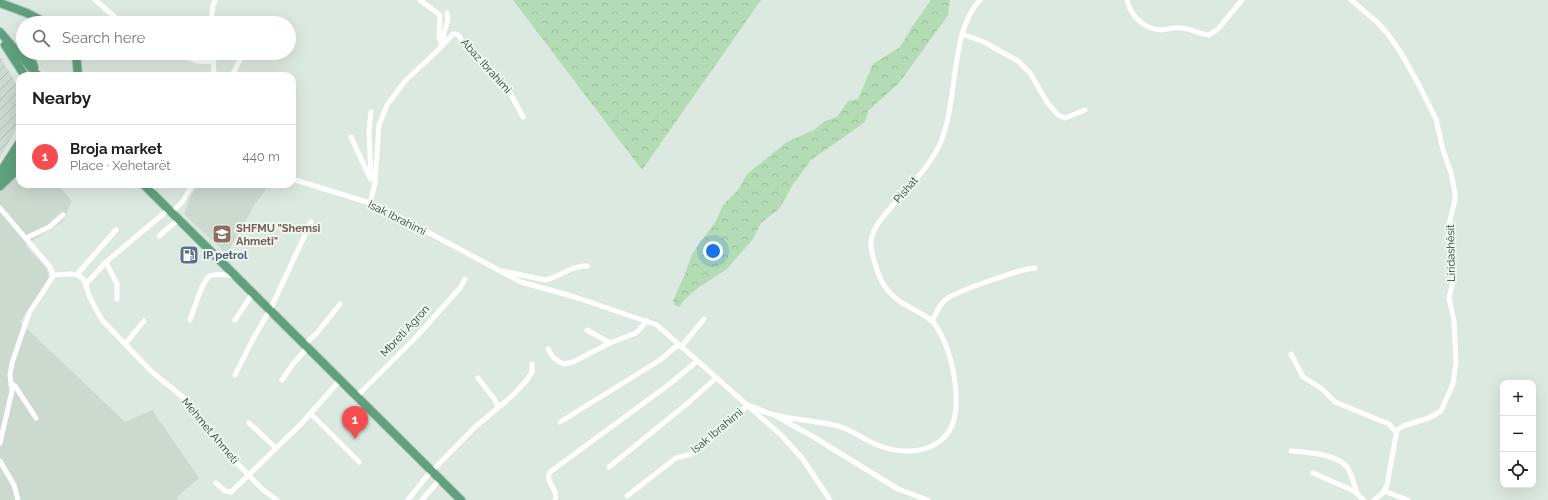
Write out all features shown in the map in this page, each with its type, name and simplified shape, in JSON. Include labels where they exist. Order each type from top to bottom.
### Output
[{"type":"main road","points":[[0,4],[33,16]]},
{"type":"main road","points":[[0,32],[16,50]]},
{"type":"main road","points":[[0,38],[22,72]]},
{"type":"main road","points":[[25,60],[35,72]]},
{"type":"main road","points":[[31,60],[37,72]]},
{"type":"main road","points":[[77,60],[78,72]]},
{"type":"main road","points":[[0,173],[16,148]]},
{"type":"main road","points":[[0,180],[16,161]]},
{"type":"main road","points":[[0,186],[16,171]]},
{"type":"main road","points":[[152,188],[170,210],[461,500]]},
{"type":"street","points":[[95,0],[114,16]]},
{"type":"street","points":[[212,16],[215,0]]},
{"type":"street","points":[[420,0],[440,15],[439,36],[442,46]]},
{"type":"street","name":"Pishat","points":[[773,415],[839,427],[869,441],[893,449],[918,450],[929,447],[945,438],[953,424],[956,407],[956,387],[946,347],[938,328],[932,321],[898,301],[888,292],[880,279],[874,263],[871,242],[878,223],[934,156],[942,140],[952,104],[962,34],[969,14],[980,0]]},
{"type":"street","points":[[1127,0],[1137,19],[1146,26],[1161,30],[1181,28],[1209,35],[1218,29],[1242,0]]},
{"type":"street","name":"Liridashësit","points":[[1350,0],[1377,22],[1387,33],[1401,53],[1419,85],[1436,120],[1455,193],[1455,200],[1448,228],[1454,270],[1449,298],[1454,321],[1455,335],[1456,363],[1453,384],[1441,411],[1429,418],[1400,427],[1396,432]]},
{"type":"street","points":[[442,46],[442,37],[448,19],[447,13]]},
{"type":"street","name":"Abaz Ibrahimi","points":[[370,203],[374,188],[379,125],[385,108],[390,98],[405,81],[453,34],[458,34],[462,41],[508,89],[523,117]]},
{"type":"street","points":[[962,34],[984,42],[1018,61],[1030,73],[1047,102],[1058,115],[1065,118],[1085,110]]},
{"type":"street","points":[[194,60],[214,62],[214,72]]},
{"type":"street","points":[[234,72],[240,60]]},
{"type":"street","points":[[371,112],[369,131],[371,179]]},
{"type":"street","points":[[351,137],[374,188]]},
{"type":"street","name":"Isak Ibrahimi","points":[[296,180],[370,203],[496,270],[526,284],[574,297],[657,325],[774,428],[793,448],[812,472],[830,500]]},
{"type":"street","points":[[86,283],[106,262],[182,202],[190,188]]},
{"type":"street","points":[[0,208],[50,267],[53,275],[50,283],[34,304],[25,321],[12,363],[10,374],[12,391],[0,443]]},
{"type":"street","points":[[26,238],[49,227],[63,215]]},
{"type":"street","points":[[159,236],[179,219]]},
{"type":"street","points":[[235,375],[253,339],[270,310],[311,222]]},
{"type":"street","points":[[53,275],[78,275],[116,230]]},
{"type":"street","points":[[106,262],[117,284],[117,299]]},
{"type":"street","name":"Isak Ibrahimi","points":[[496,270],[545,280],[579,266],[587,266]]},
{"type":"street","points":[[932,321],[940,306],[951,297],[1019,271],[1035,268]]},
{"type":"street","name":"Mehmet Ahmeti","points":[[78,275],[86,283],[90,298],[102,320],[151,371],[185,399],[207,430],[248,475],[262,489],[278,500]]},
{"type":"street","points":[[190,320],[203,285],[208,278],[215,275],[237,277]]},
{"type":"street","name":"Mbreti Agron","points":[[357,396],[422,330],[460,288],[465,279]]},
{"type":"street","points":[[235,320],[253,292]]},
{"type":"street","points":[[282,380],[340,304]]},
{"type":"street","points":[[560,422],[680,346],[704,319]]},
{"type":"street","points":[[125,344],[144,321]]},
{"type":"street","points":[[548,349],[555,360],[564,364],[576,361],[610,343],[636,333],[647,322]]},
{"type":"street","points":[[588,330],[610,343]]},
{"type":"street","points":[[1291,354],[1303,377],[1326,392],[1335,402],[1389,424],[1396,432],[1390,476],[1384,492],[1374,500]]},
{"type":"street","points":[[555,500],[556,495],[548,480],[550,472],[671,383],[697,361]]},
{"type":"street","points":[[408,500],[432,471],[474,426],[512,396],[530,376],[532,372],[532,364]]},
{"type":"street","points":[[478,378],[498,406]]},
{"type":"street","points":[[609,467],[688,403],[716,378]]},
{"type":"street","points":[[216,483],[229,492],[237,487],[311,414],[340,380]]},
{"type":"street","points":[[11,384],[15,386],[36,418]]},
{"type":"street","name":"Pishat","points":[[748,405],[773,415],[812,436],[906,493],[928,500]]},
{"type":"street","name":"Isak Ibrahimi","points":[[627,496],[676,458],[690,454],[748,405]]},
{"type":"street","points":[[311,414],[359,462]]},
{"type":"street","points":[[249,423],[276,448]]},
{"type":"street","points":[[1291,451],[1330,457],[1344,464],[1350,472],[1357,493]]},
{"type":"street","points":[[0,461],[14,485],[18,500]]},
{"type":"street","points":[[1313,473],[1357,493],[1364,500]]},
{"type":"street","points":[[422,500],[440,479]]},
{"type":"street","points":[[1384,492],[1408,500]]},
{"type":"shaded area","points":[[0,57],[16,83],[16,129],[0,157]]},
{"type":"shaded area","points":[[16,155],[16,188],[61,188],[72,201],[63,221],[25,245],[46,268],[49,278],[20,322],[125,422],[152,410],[199,478],[177,497],[178,500],[0,500],[0,171]]},
{"type":"shaded area","name":"SHFMU \"Shemsi Ahmeti\"","points":[[196,188],[267,188],[255,204],[227,254],[184,214]]},
{"type":"green space","points":[[513,0],[761,0],[642,170]]},
{"type":"green space","points":[[931,0],[950,0],[948,15],[899,83],[868,111],[865,122],[811,160],[792,186],[780,208],[761,223],[753,239],[727,269],[698,288],[684,300],[679,307],[675,305],[673,301],[692,254],[716,221],[723,205],[739,189],[747,174],[787,142],[814,130],[825,121],[837,117],[848,101],[858,99],[873,64],[900,47]]},
{"type":"place","name":"SHFMU \"Shemsi Ahmeti\"","points":[[222,234]]},
{"type":"place","name":"IP petrol","points":[[189,255]]},
{"type":"place","name":"Broja market","points":[[355,439]]}]
